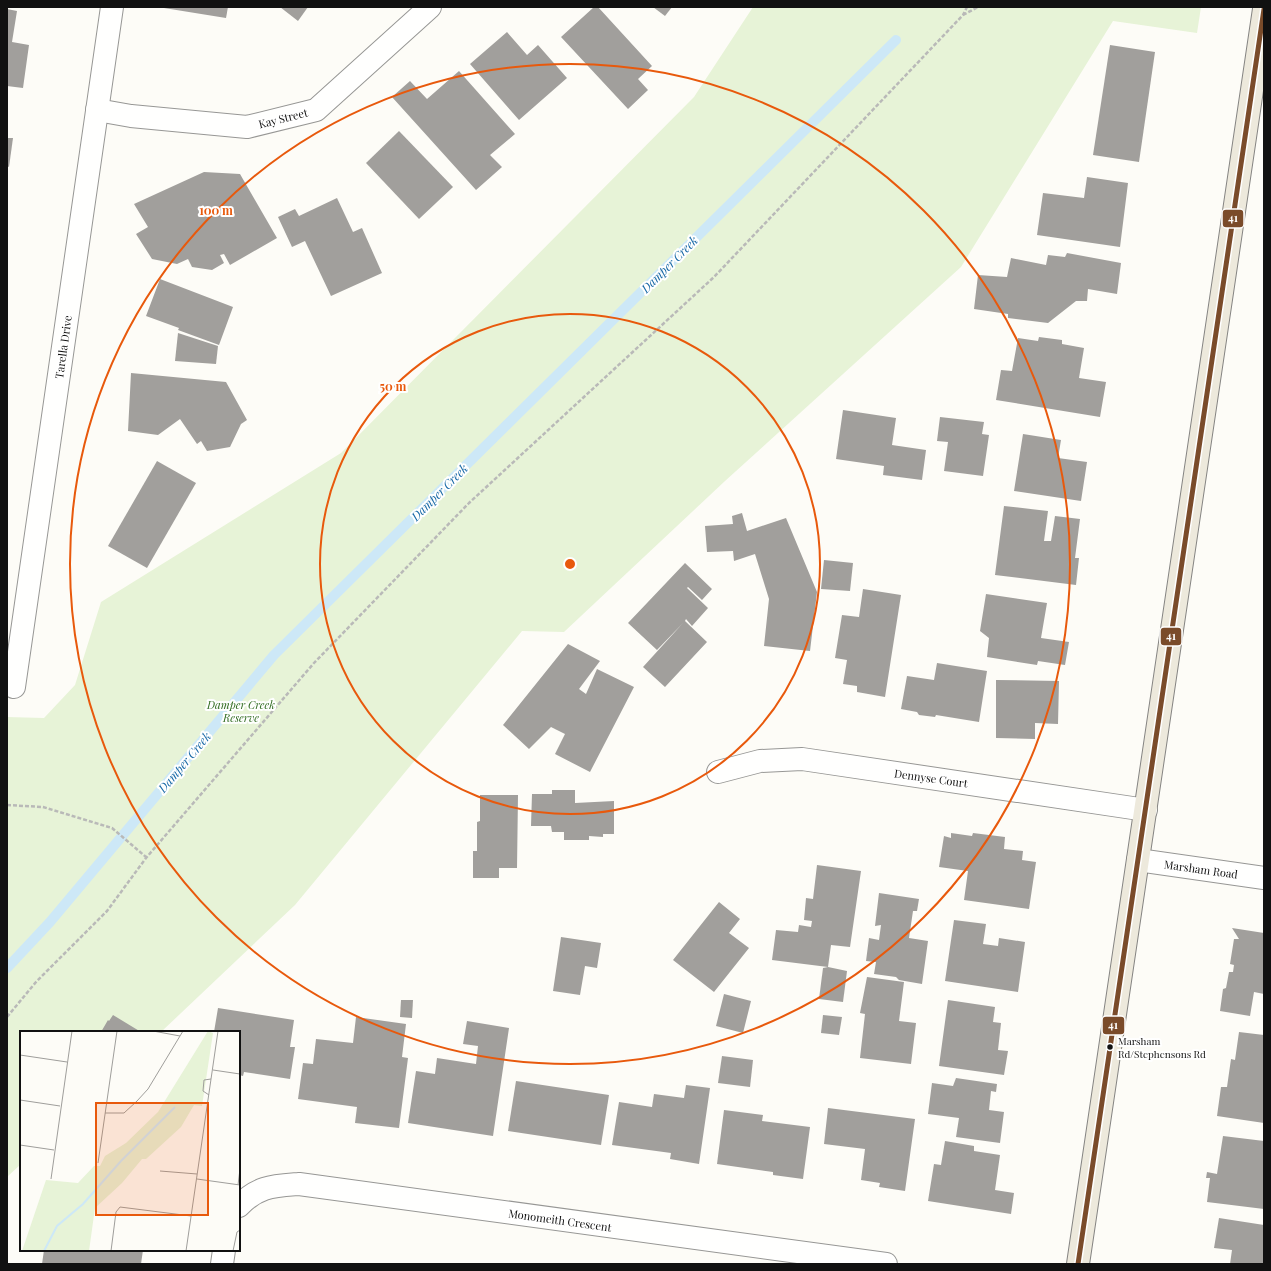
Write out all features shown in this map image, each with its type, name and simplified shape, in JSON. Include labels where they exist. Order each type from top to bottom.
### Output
[{"type":"main road","points":[[1078,1264],[1264,9]]},
{"type":"street","name":"Tarella Drive","points":[[14,687],[112,7]]},
{"type":"street","name":"Kay Street","points":[[97,110],[131,116],[247,127],[316,110],[430,7]]},
{"type":"street","name":"Dennyse Court","points":[[718,772],[760,761],[802,759],[1146,810]]},
{"type":"street","name":"Marsham Road","points":[[1138,860],[1264,878]]},
{"type":"street","name":"Monomeith Crescent","points":[[240,1205],[248,1197],[271,1186],[299,1184],[886,1264]]},
{"type":"street","points":[[222,1264],[224,1251]]},
{"type":"path","points":[[7,1017],[36,982],[107,911],[146,858],[314,663],[469,503],[714,277],[963,15],[967,7]]},
{"type":"path","points":[[963,15],[978,7]]},
{"type":"path","points":[[7,805],[44,807],[112,828],[146,858]]},
{"type":"green space","name":"Damper Creek Reserve","points":[[753,7],[1201,7],[1197,33],[1113,21],[961,267],[725,481],[564,632],[522,631],[295,905],[162,1031],[20,1031],[20,1165],[7,1177],[7,717],[44,718],[75,685],[101,602],[341,453],[694,97]]},
{"type":"building","points":[[164,7],[228,7],[226,18]]},
{"type":"building","points":[[280,7],[308,7],[298,21]]},
{"type":"building","points":[[594,7],[598,7],[652,66],[638,79],[648,90],[628,109],[561,37]]},
{"type":"building","points":[[653,7],[672,7],[665,16]]},
{"type":"building","points":[[7,9],[17,11],[12,42],[29,45],[23,88],[7,86]]},
{"type":"building","points":[[507,32],[527,55],[538,45],[567,78],[519,120],[470,64]]},
{"type":"building","points":[[1110,45],[1155,52],[1139,162],[1093,155]]},
{"type":"building","points":[[459,71],[515,134],[490,155],[502,167],[476,190],[392,97],[410,81],[427,99]]},
{"type":"building","points":[[399,131],[453,187],[419,219],[366,163]]},
{"type":"building","points":[[7,138],[13,138],[9,167],[7,166]]},
{"type":"building","points":[[204,172],[240,174],[277,238],[230,265],[224,254],[220,255],[224,263],[212,270],[192,267],[188,259],[177,264],[152,259],[136,234],[148,227],[134,204]]},
{"type":"building","points":[[1087,177],[1128,183],[1120,247],[1037,235],[1043,193],[1084,198]]},
{"type":"building","points":[[337,198],[353,232],[362,228],[382,273],[331,296],[305,241],[292,247],[278,217],[295,209],[299,216]]},
{"type":"building","points":[[1067,253],[1121,263],[1117,294],[1088,289],[1087,301],[1076,301],[1048,323],[1008,318],[1008,314],[974,309],[978,275],[1007,277],[1011,258],[1046,265],[1048,255],[1065,257]]},
{"type":"building","points":[[160,279],[233,307],[219,345],[146,316]]},
{"type":"building","points":[[178,333],[218,346],[216,364],[175,361]]},
{"type":"building","points":[[1039,337],[1062,340],[1062,344],[1084,348],[1079,378],[1106,382],[1100,417],[996,400],[1001,370],[1012,371],[1018,338],[1038,341]]},
{"type":"building","points":[[131,373],[226,382],[247,420],[241,424],[230,447],[207,451],[201,441],[197,444],[180,419],[158,435],[128,431]]},
{"type":"building","points":[[843,410],[896,418],[892,445],[926,450],[922,480],[883,475],[884,466],[836,459]]},
{"type":"building","points":[[940,417],[984,422],[982,434],[989,435],[983,476],[944,471],[948,442],[937,441]]},
{"type":"building","points":[[1023,434],[1061,440],[1058,458],[1087,462],[1081,501],[1014,491]]},
{"type":"building","points":[[157,461],[196,483],[147,568],[108,546]]},
{"type":"building","points":[[1004,506],[1048,511],[1044,541],[1051,541],[1055,516],[1080,519],[1075,558],[1079,558],[1076,585],[995,575]]},
{"type":"building","points":[[742,513],[747,531],[786,518],[817,592],[810,651],[764,646],[769,599],[755,554],[734,561],[733,551],[707,552],[705,526],[733,524],[732,516]]},
{"type":"building","points":[[824,560],[853,563],[850,591],[821,589]]},
{"type":"building","points":[[685,563],[712,589],[702,600],[688,587],[687,588],[708,608],[692,626],[686,619],[685,621],[707,642],[665,687],[643,667],[683,623],[657,650],[628,623]]},
{"type":"building","points":[[863,589],[901,595],[885,697],[857,692],[857,686],[843,684],[847,660],[835,658],[842,615],[859,617]]},
{"type":"building","points":[[986,594],[1047,603],[1041,638],[1069,642],[1065,665],[1038,661],[1037,665],[987,657],[989,638],[980,631]]},
{"type":"building","points":[[568,644],[600,661],[579,689],[586,694],[597,669],[634,687],[590,772],[555,754],[565,734],[551,727],[529,749],[503,725]]},
{"type":"building","points":[[937,663],[987,671],[979,722],[936,715],[935,717],[919,715],[917,712],[901,709],[907,676],[934,680]]},
{"type":"building","points":[[996,680],[1059,681],[1058,724],[1035,723],[1035,739],[996,738]]},
{"type":"building","points":[[552,790],[575,790],[575,803],[614,801],[614,834],[603,834],[603,837],[589,836],[589,840],[564,840],[564,832],[552,832],[551,826],[531,826],[532,794],[552,794]]},
{"type":"building","points":[[480,795],[518,795],[517,868],[499,868],[499,878],[473,878],[473,851],[477,851],[477,822],[480,821]]},
{"type":"building","points":[[951,833],[972,836],[973,833],[1005,837],[1004,849],[1023,851],[1022,860],[1036,862],[1029,909],[964,900],[968,871],[939,867],[944,836],[951,838]]},
{"type":"building","points":[[817,865],[861,871],[850,947],[831,945],[828,967],[772,960],[776,930],[798,932],[799,925],[811,927],[812,921],[804,920],[806,898],[813,899]]},
{"type":"building","points":[[879,893],[919,899],[917,911],[913,911],[909,938],[928,941],[922,984],[899,980],[896,977],[874,974],[876,962],[866,961],[869,938],[879,940],[881,925],[875,926]]},
{"type":"building","points":[[719,902],[740,919],[729,933],[749,948],[714,992],[673,960]]},
{"type":"building","points":[[954,920],[986,924],[983,944],[998,946],[999,938],[1025,942],[1018,992],[945,981]]},
{"type":"building","points":[[1232,928],[1264,933],[1264,994],[1254,992],[1250,1016],[1220,1011],[1223,989],[1226,988],[1229,972],[1233,972],[1234,965],[1230,964],[1234,939],[1239,939]]},
{"type":"building","points":[[561,937],[601,943],[597,968],[585,966],[580,995],[553,991]]},
{"type":"building","points":[[828,967],[847,971],[843,1002],[819,999],[823,968]]},
{"type":"building","points":[[867,977],[904,982],[899,1021],[916,1023],[911,1064],[860,1058],[865,1014],[860,1013]]},
{"type":"building","points":[[724,994],[751,1001],[743,1033],[716,1026]]},
{"type":"building","points":[[401,1000],[413,1000],[412,1018],[400,1017]]},
{"type":"building","points":[[948,1000],[995,1007],[993,1022],[1001,1023],[998,1050],[1008,1051],[1004,1075],[939,1066]]},
{"type":"building","points":[[218,1008],[294,1020],[290,1047],[295,1047],[290,1079],[244,1072],[243,1076],[240,1075],[240,1031],[214,1031]]},
{"type":"building","points":[[113,1015],[139,1031],[102,1031],[108,1020],[109,1021]]},
{"type":"building","points":[[823,1015],[842,1017],[839,1035],[821,1033]]},
{"type":"building","points":[[356,1017],[406,1024],[402,1057],[408,1058],[399,1128],[355,1123],[357,1107],[298,1099],[303,1063],[313,1064],[316,1039],[353,1043]]},
{"type":"building","points":[[467,1021],[509,1028],[493,1136],[408,1123],[416,1071],[435,1074],[437,1058],[476,1064],[478,1046],[463,1044]]},
{"type":"building","points":[[1239,1032],[1264,1035],[1264,1123],[1217,1116],[1221,1087],[1227,1087],[1231,1059],[1235,1060]]},
{"type":"building","points":[[722,1056],[753,1060],[750,1087],[718,1083]]},
{"type":"building","points":[[956,1078],[997,1084],[996,1092],[991,1091],[989,1110],[1004,1112],[1000,1143],[956,1137],[959,1118],[928,1114],[932,1083],[953,1086]]},
{"type":"building","points":[[516,1081],[609,1095],[601,1145],[508,1131]]},
{"type":"building","points":[[686,1085],[710,1088],[699,1164],[670,1159],[671,1153],[612,1145],[619,1102],[652,1107],[654,1094],[684,1098]]},
{"type":"building","points":[[828,1108],[915,1119],[905,1191],[879,1187],[880,1183],[861,1180],[865,1149],[824,1144]]},
{"type":"building","points":[[724,1110],[763,1115],[762,1121],[810,1127],[803,1179],[773,1175],[773,1172],[717,1164]]},
{"type":"building","points":[[1223,1136],[1264,1141],[1264,1209],[1207,1202],[1210,1178],[1206,1178],[1207,1172],[1217,1174]]},
{"type":"building","points":[[945,1141],[974,1146],[974,1151],[1000,1155],[995,1190],[1014,1193],[1011,1214],[928,1201],[934,1164],[941,1165]]},
{"type":"building","points":[[1219,1218],[1264,1225],[1264,1264],[1230,1264],[1232,1250],[1214,1248]]},
{"type":"building","points":[[44,1251],[143,1251],[141,1264],[42,1264]]},
{"type":"waterway","name":"Damper Creek","points":[[7,968],[50,922],[274,655],[896,40]]},
{"type":"transit line","name":"41","points":[[1078,1264],[1264,9]]},
{"type":"place","name":"Marsham Rd/Stephensons Rd","points":[[1110,1047]]}]
